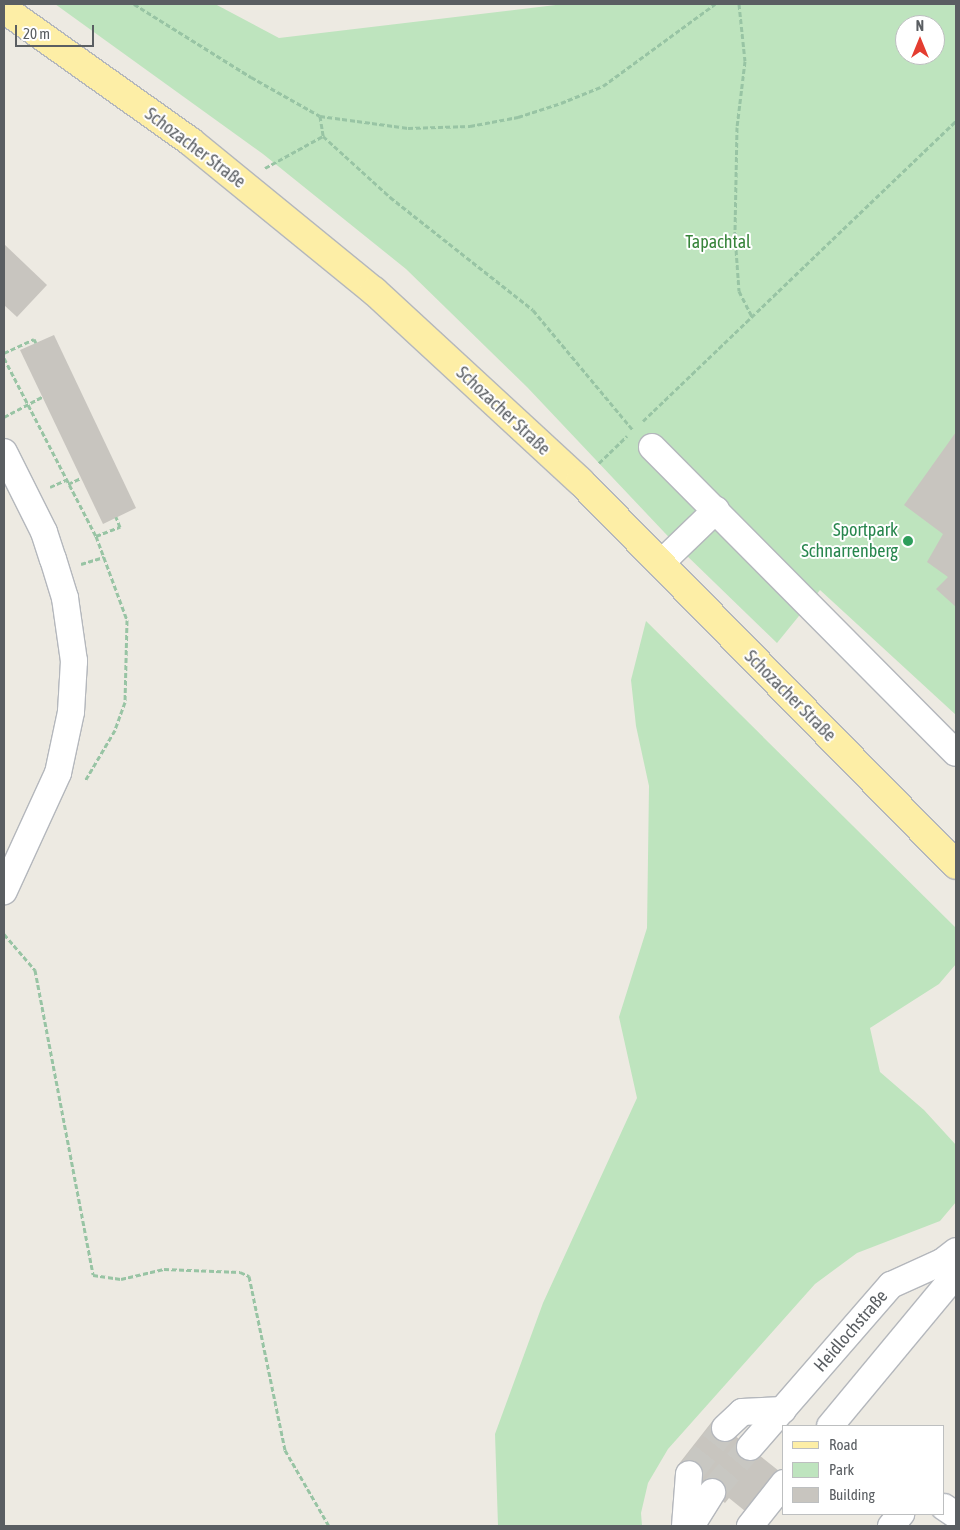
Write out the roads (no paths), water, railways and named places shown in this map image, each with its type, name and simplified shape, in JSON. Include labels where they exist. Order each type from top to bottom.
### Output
[{"type":"main road","name":"Schozacher Straße","points":[[4,9],[191,142],[374,291],[580,481],[956,865]]},
{"type":"street","points":[[643,439],[716,510],[956,753]]},
{"type":"street","points":[[4,452],[44,532],[63,590],[71,639],[74,682],[58,773],[4,891]]},
{"type":"street","points":[[660,564],[716,510]]},
{"type":"street","name":"Heidlochstraße","points":[[750,1447],[891,1285],[942,1262],[956,1251]]},
{"type":"street","points":[[831,1425],[956,1274]]},
{"type":"street","points":[[726,1428],[742,1412],[783,1410]]},
{"type":"street","points":[[685,1526],[690,1474]]},
{"type":"street","points":[[750,1526],[782,1486]]},
{"type":"street","points":[[691,1526],[712,1492]]},
{"type":"street","points":[[945,1508],[956,1515]]},
{"type":"street","points":[[891,1526],[900,1515]]},
{"type":"tunnel","points":[[689,1474],[725,1428]]},
{"type":"tunnel","points":[[712,1492],[750,1447]]},
{"type":"place","name":"Sportpark Schnarrenberg","points":[[908,541]]},
{"type":"park label","name":"Tapachtal","points":[[718,242]]}]
